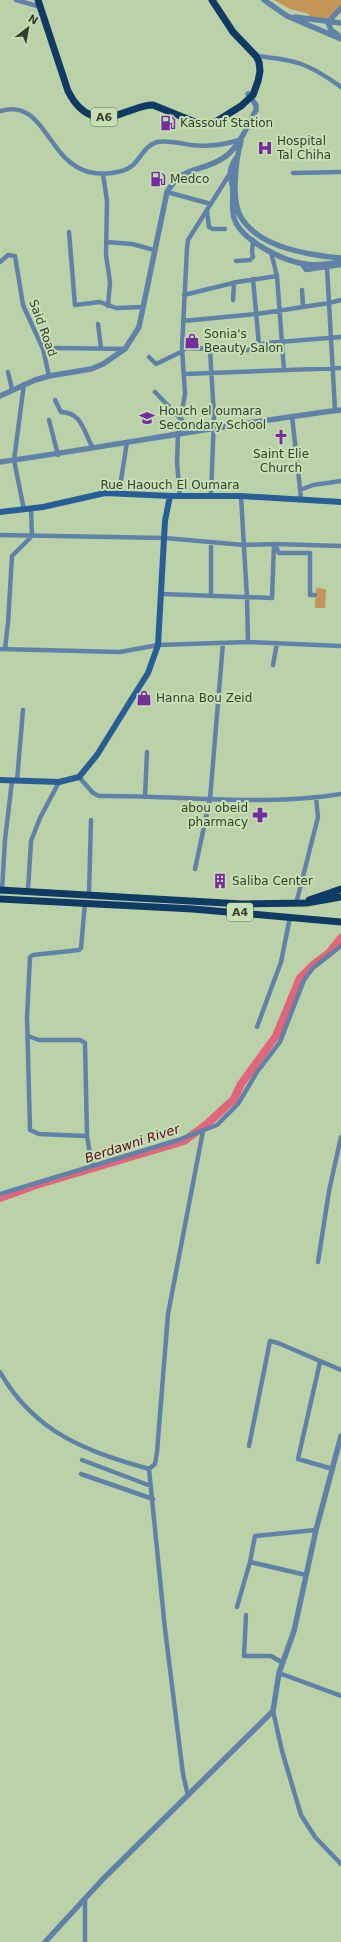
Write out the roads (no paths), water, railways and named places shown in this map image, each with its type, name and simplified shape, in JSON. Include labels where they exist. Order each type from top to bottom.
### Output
[{"type":"highway","points":[[212,0],[233,32],[256,56]]},
{"type":"highway","name":"A6","points":[[39,4],[68,91],[74,103],[87,114],[102,118],[114,116],[146,105],[153,105],[196,122],[204,123],[217,121],[248,97],[258,81],[260,66],[256,56]]},
{"type":"highway","points":[[299,904],[341,889]]},
{"type":"highway","name":"A4","points":[[1,890],[28,890],[242,904],[299,904],[322,902],[341,897]]},
{"type":"highway","name":"A4","points":[[0,899],[193,909],[341,922]]},
{"type":"main road","name":"Rue Haouch El Oumara","points":[[0,512],[28,509],[105,493],[170,496],[301,498],[341,502]]},
{"type":"main road","points":[[0,780],[60,782],[79,777],[97,755],[148,673],[158,646],[165,521],[170,496]]},
{"type":"street","points":[[16,0],[39,4]]},
{"type":"street","points":[[264,0],[287,16],[319,30],[341,37]]},
{"type":"street","points":[[287,16],[340,23],[341,9]]},
{"type":"street","points":[[328,22],[341,9]]},
{"type":"street","points":[[319,30],[321,21]]},
{"type":"street","points":[[328,22],[331,30],[341,37]]},
{"type":"street","points":[[256,56],[288,59],[305,65],[320,72],[341,87]]},
{"type":"street","points":[[0,396],[24,384],[49,376],[91,369],[103,364],[125,349],[139,327],[154,250],[168,192],[172,185],[183,174],[217,162],[225,157],[240,138],[256,110],[256,105],[248,97]]},
{"type":"street","points":[[0,111],[11,109],[26,112],[36,120],[58,152],[69,162],[89,172],[103,174],[127,169],[147,148],[157,142],[206,146],[240,138]]},
{"type":"street","points":[[180,496],[177,463],[178,433],[182,420],[185,394],[183,321],[188,240],[229,175],[236,158],[240,138]]},
{"type":"street","points":[[236,158],[237,204],[242,220],[255,232],[278,245],[303,254],[341,258]]},
{"type":"street","points":[[293,173],[341,172]]},
{"type":"street","points":[[103,174],[107,201],[107,262],[110,282],[108,306]]},
{"type":"street","points":[[229,175],[236,222],[251,239],[283,258],[301,263],[319,265],[341,264]]},
{"type":"street","points":[[168,192],[211,204]]},
{"type":"street","points":[[207,211],[208,227],[213,229],[225,229]]},
{"type":"street","points":[[236,222],[242,220]]},
{"type":"street","points":[[69,232],[75,305],[100,302],[116,308],[143,307]]},
{"type":"street","points":[[236,260],[250,260],[253,257],[251,239],[255,232]]},
{"type":"street","points":[[107,242],[132,244],[154,250]]},
{"type":"street","points":[[271,252],[276,276],[280,311],[284,370]]},
{"type":"street","name":"Said Road","points":[[0,262],[8,255],[15,256],[23,305],[43,349],[49,376]]},
{"type":"street","points":[[301,263],[306,270],[341,264]]},
{"type":"street","points":[[0,462],[58,454],[213,427],[338,410],[332,369],[327,267]]},
{"type":"street","points":[[184,296],[234,283],[276,276]]},
{"type":"street","points":[[254,279],[259,345]]},
{"type":"street","points":[[233,300],[234,283]]},
{"type":"street","points":[[302,290],[303,306]]},
{"type":"street","points":[[183,321],[280,311],[341,300]]},
{"type":"street","points":[[98,324],[101,348]]},
{"type":"street","points":[[149,357],[156,364],[183,349],[248,350],[259,345],[341,337]]},
{"type":"street","points":[[43,349],[125,349]]},
{"type":"street","points":[[210,350],[213,427],[211,496]]},
{"type":"street","points":[[185,374],[341,368]]},
{"type":"street","points":[[8,372],[12,389]]},
{"type":"street","points":[[24,384],[14,460],[28,509],[32,536]]},
{"type":"street","points":[[155,392],[182,420]]},
{"type":"street","points":[[55,400],[61,412],[69,412],[76,416],[93,448]]},
{"type":"street","points":[[292,416],[301,498]]},
{"type":"street","points":[[49,420],[58,454]]},
{"type":"street","points":[[119,493],[127,442]]},
{"type":"street","points":[[300,490],[313,485],[341,481]]},
{"type":"street","points":[[241,496],[248,642]]},
{"type":"street","points":[[0,535],[165,538],[244,545],[274,544],[341,546]]},
{"type":"street","points":[[32,536],[12,556],[8,623],[2,649],[120,652],[158,646],[248,642],[341,646]]},
{"type":"street","points":[[211,542],[211,596]]},
{"type":"street","points":[[274,544],[279,553],[310,554],[310,594],[315,595]]},
{"type":"street","points":[[162,594],[272,598],[274,544]]},
{"type":"street","points":[[196,869],[210,799],[223,643]]},
{"type":"street","points":[[273,665],[277,643]]},
{"type":"street","points":[[1,890],[5,840],[23,710]]},
{"type":"street","points":[[145,796],[147,752]]},
{"type":"street","points":[[79,777],[93,793],[100,796],[145,796],[210,799],[316,798],[341,794]]},
{"type":"street","points":[[28,890],[31,841],[40,818],[60,782]]},
{"type":"street","points":[[299,904],[318,817],[316,798]]},
{"type":"street","points":[[89,894],[91,820]]},
{"type":"street","points":[[85,903],[82,946],[79,950],[36,954],[30,958],[27,1017],[28,1101],[30,1130],[39,1134],[87,1136]]},
{"type":"street","points":[[257,1027],[282,962],[290,917]]},
{"type":"street","points":[[0,1194],[203,1131],[217,1125],[238,1104],[256,1072],[284,1034],[304,980],[309,972],[341,946]]},
{"type":"street","points":[[28,1036],[39,1040],[72,1039],[84,1042],[86,1048],[87,1136],[92,1166]]},
{"type":"street","points":[[149,1469],[155,1464],[157,1452],[168,1314],[203,1131]]},
{"type":"street","points":[[318,1262],[329,1191],[341,1137]]},
{"type":"street","points":[[249,1446],[270,1341],[341,1370]]},
{"type":"street","points":[[320,1362],[298,1459],[299,1461],[332,1469]]},
{"type":"street","points":[[0,1372],[18,1399],[57,1434],[110,1457],[149,1469]]},
{"type":"street","points":[[341,1436],[316,1530],[294,1631],[279,1673],[273,1711],[282,1750],[301,1815],[315,1837],[341,1864]]},
{"type":"street","points":[[82,1460],[151,1486]]},
{"type":"street","points":[[149,1469],[165,1629],[183,1774],[188,1796]]},
{"type":"street","points":[[82,1474],[152,1500]]},
{"type":"street","points":[[237,1607],[250,1562],[255,1536],[316,1530]]},
{"type":"street","points":[[250,1562],[306,1575]]},
{"type":"street","points":[[246,1615],[244,1656],[271,1656],[283,1663]]},
{"type":"street","points":[[279,1673],[341,1696]]},
{"type":"street","points":[[45,1942],[108,1874],[273,1711]]},
{"type":"street","points":[[85,1900],[85,1942]]},
{"type":"waterway","name":"Berdawni River","points":[[0,1198],[36,1185],[184,1141],[207,1124],[234,1099],[241,1084],[276,1036],[300,978],[313,965],[329,953],[341,938]]},
{"type":"place","name":"Kassouf Station","points":[[168,123]]},
{"type":"place","name":"Hospital Tal Chiha","points":[[265,148]]},
{"type":"place","name":"Medco","points":[[158,179]]},
{"type":"place","name":"Sonia's Beauty Salon","points":[[192,341]]},
{"type":"place","name":"Houch el oumara Secondary School","points":[[147,418]]},
{"type":"place","name":"Saint Elie Church","points":[[281,437]]},
{"type":"place","name":"Hanna Bou Zeid","points":[[144,698]]},
{"type":"place","name":"abou obeid pharmacy","points":[[260,815]]},
{"type":"place","name":"Saliba Center","points":[[220,881]]}]
